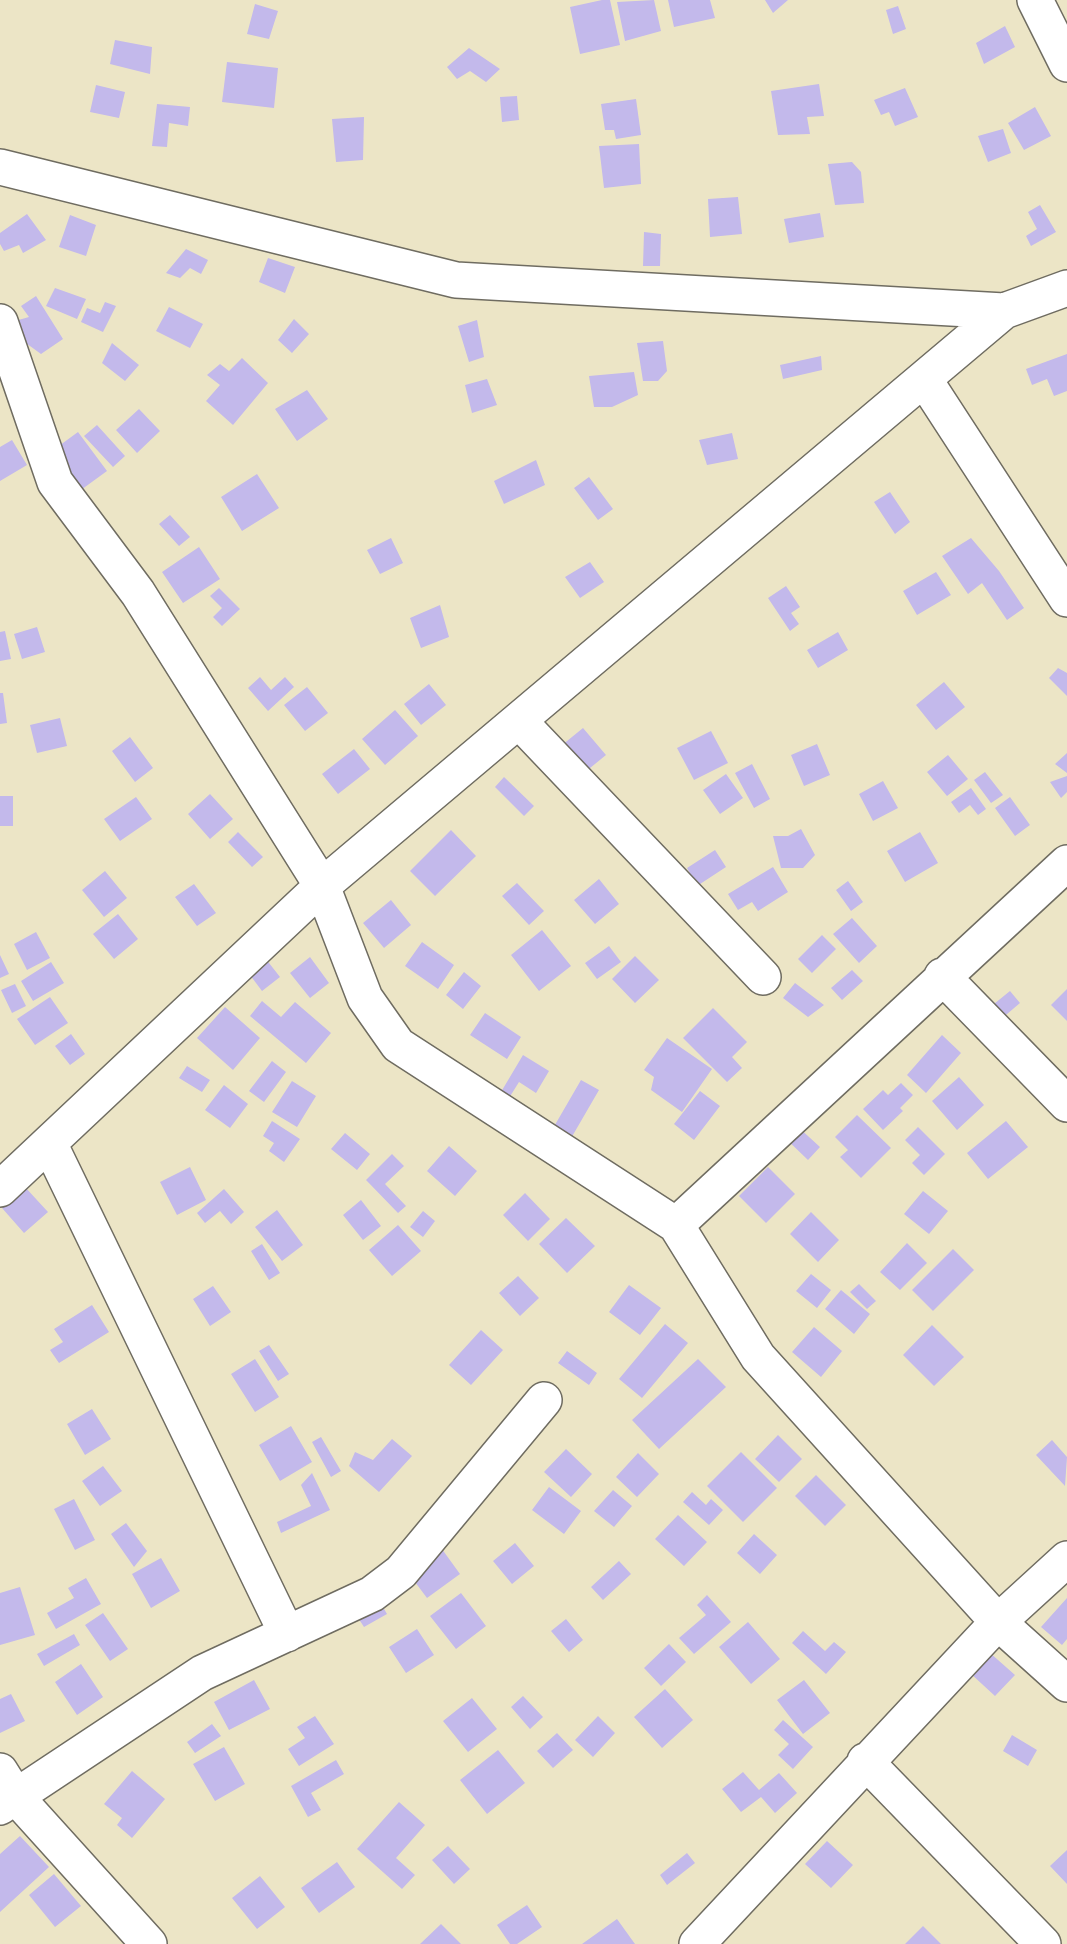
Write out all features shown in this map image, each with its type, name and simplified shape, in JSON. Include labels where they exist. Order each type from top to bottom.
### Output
[{"type":"street","points":[[1035,0],[1067,64]]},
{"type":"street","points":[[0,167],[145,200],[456,280],[1004,311]]},
{"type":"street","points":[[0,1189],[322,886],[1004,311],[1067,288]]},
{"type":"street","points":[[0,321],[55,482],[138,593],[322,886],[365,998],[398,1045],[676,1225],[758,1357],[998,1622],[1067,1684]]},
{"type":"street","points":[[924,379],[1067,599]]},
{"type":"street","points":[[519,721],[763,977]]},
{"type":"street","points":[[676,1225],[1067,863]]},
{"type":"street","points":[[942,976],[1067,1104]]},
{"type":"street","points":[[49,1143],[288,1634]]},
{"type":"street","points":[[149,1944],[6,1792],[202,1674],[372,1594],[401,1572],[544,1400]]},
{"type":"street","points":[[697,1944],[865,1761],[998,1622],[1067,1559]]},
{"type":"street","points":[[865,1761],[1044,1944]]},
{"type":"building","points":[[610,0],[620,45],[580,54],[570,7]]},
{"type":"building","points":[[654,0],[661,31],[625,41],[617,2]]},
{"type":"building","points":[[668,0],[710,0],[715,18],[674,27]]},
{"type":"building","points":[[765,0],[788,0],[773,13]]},
{"type":"building","points":[[255,4],[278,11],[269,39],[247,34]]},
{"type":"building","points":[[898,6],[906,29],[893,34],[886,10]]},
{"type":"building","points":[[1005,26],[1015,47],[984,64],[976,43]]},
{"type":"building","points":[[115,40],[152,47],[150,74],[110,64]]},
{"type":"building","points":[[469,48],[500,69],[486,82],[470,71],[457,79],[447,67]]},
{"type":"building","points":[[227,62],[278,68],[274,108],[222,102]]},
{"type":"building","points":[[819,84],[824,116],[807,117],[810,134],[778,135],[771,91]]},
{"type":"building","points":[[96,85],[125,92],[119,118],[90,112]]},
{"type":"building","points":[[905,88],[918,117],[895,126],[889,112],[881,115],[874,100]]},
{"type":"building","points":[[517,96],[519,120],[502,122],[500,97]]},
{"type":"building","points":[[636,99],[641,135],[616,139],[614,130],[605,130],[601,104]]},
{"type":"building","points":[[157,104],[190,107],[188,126],[169,123],[167,147],[152,146]]},
{"type":"building","points":[[1035,107],[1051,136],[1024,150],[1008,123]]},
{"type":"building","points":[[364,117],[363,160],[336,162],[332,119]]},
{"type":"building","points":[[1003,129],[1011,153],[988,162],[978,136]]},
{"type":"building","points":[[639,144],[641,184],[604,188],[599,146]]},
{"type":"building","points":[[852,162],[861,172],[864,203],[835,205],[828,164]]},
{"type":"building","points":[[738,197],[742,234],[710,237],[708,199]]},
{"type":"building","points":[[1040,205],[1056,232],[1031,246],[1026,236],[1037,229],[1028,212]]},
{"type":"building","points":[[820,213],[824,237],[789,243],[784,219]]},
{"type":"building","points":[[27,214],[46,240],[23,253],[19,245],[4,251],[0,244],[0,233]]},
{"type":"building","points":[[70,215],[96,225],[86,256],[59,247]]},
{"type":"building","points":[[644,232],[661,234],[660,266],[643,266]]},
{"type":"building","points":[[186,249],[208,260],[201,274],[190,268],[180,278],[166,273]]},
{"type":"building","points":[[268,258],[295,267],[285,293],[259,282]]},
{"type":"building","points":[[55,288],[86,299],[77,319],[46,306]]},
{"type":"building","points":[[36,296],[63,339],[41,354],[1,325],[29,317],[21,306]]},
{"type":"building","points":[[105,302],[116,306],[103,332],[81,322],[87,308],[100,313]]},
{"type":"building","points":[[169,307],[203,324],[190,348],[156,331]]},
{"type":"building","points":[[294,319],[309,334],[292,353],[278,340]]},
{"type":"building","points":[[477,320],[484,357],[469,362],[458,326]]},
{"type":"building","points":[[663,341],[667,371],[658,381],[643,381],[637,343]]},
{"type":"building","points":[[112,343],[139,365],[125,381],[102,363]]},
{"type":"building","points":[[1067,354],[1067,391],[1054,396],[1047,379],[1032,385],[1026,369]]},
{"type":"building","points":[[821,356],[822,370],[783,379],[780,365]]},
{"type":"building","points":[[242,358],[268,383],[233,425],[206,401],[220,385],[207,375],[220,364],[229,371]]},
{"type":"building","points":[[634,372],[638,395],[612,407],[594,407],[589,376]]},
{"type":"building","points":[[487,379],[497,405],[472,413],[465,385]]},
{"type":"building","points":[[307,390],[328,419],[297,441],[275,409]]},
{"type":"building","points":[[139,409],[160,431],[137,453],[116,430]]},
{"type":"building","points":[[97,425],[125,456],[113,467],[84,436]]},
{"type":"building","points":[[78,432],[107,471],[74,495],[52,451]]},
{"type":"building","points":[[732,433],[738,459],[707,465],[699,440]]},
{"type":"building","points":[[12,440],[27,465],[0,481],[0,447]]},
{"type":"building","points":[[536,460],[545,485],[504,504],[494,481]]},
{"type":"building","points":[[257,474],[279,508],[242,531],[221,497]]},
{"type":"building","points":[[589,477],[613,509],[598,520],[574,488]]},
{"type":"building","points":[[890,492],[910,522],[895,534],[874,502]]},
{"type":"building","points":[[170,515],[190,537],[179,546],[159,524]]},
{"type":"building","points":[[391,538],[403,563],[380,574],[367,550]]},
{"type":"building","points":[[971,538],[999,571],[1024,608],[1007,620],[982,583],[968,594],[942,556]]},
{"type":"building","points":[[199,547],[220,579],[183,603],[162,572]]},
{"type":"building","points":[[590,562],[604,582],[580,598],[565,577]]},
{"type":"building","points":[[936,572],[951,595],[917,615],[903,591]]},
{"type":"building","points":[[786,586],[800,607],[791,613],[799,624],[790,631],[768,598]]},
{"type":"building","points":[[219,588],[240,609],[222,626],[213,617],[222,608],[210,596]]},
{"type":"building","points":[[440,605],[449,637],[421,648],[410,618]]},
{"type":"building","points":[[37,627],[45,652],[22,659],[14,634]]},
{"type":"building","points":[[5,631],[11,659],[0,661],[0,632]]},
{"type":"building","points":[[838,632],[848,650],[818,668],[807,650]]},
{"type":"building","points":[[1058,668],[1067,673],[1067,696],[1049,678]]},
{"type":"building","points":[[260,677],[271,690],[285,677],[294,687],[268,711],[248,688]]},
{"type":"building","points":[[944,682],[965,707],[936,730],[916,705]]},
{"type":"building","points":[[429,684],[446,705],[421,725],[404,704]]},
{"type":"building","points":[[307,687],[328,713],[305,731],[284,705]]},
{"type":"building","points":[[0,693],[3,693],[7,723],[0,724]]},
{"type":"building","points":[[395,710],[418,736],[385,765],[362,739]]},
{"type":"building","points":[[60,718],[67,746],[37,753],[30,725]]},
{"type":"building","points":[[583,728],[606,755],[579,777],[556,750]]},
{"type":"building","points":[[711,731],[728,763],[694,780],[677,748]]},
{"type":"building","points":[[130,737],[153,768],[135,782],[112,751]]},
{"type":"building","points":[[817,744],[830,775],[804,786],[791,755]]},
{"type":"building","points":[[354,749],[370,769],[338,794],[322,774]]},
{"type":"building","points":[[1067,753],[1067,773],[1055,764]]},
{"type":"building","points":[[948,755],[968,779],[947,796],[927,772]]},
{"type":"building","points":[[752,764],[770,799],[754,808],[735,773]]},
{"type":"building","points":[[985,772],[1003,795],[991,803],[974,780]]},
{"type":"building","points":[[726,774],[743,798],[720,814],[703,790]]},
{"type":"building","points":[[1067,776],[1067,792],[1061,798],[1050,782]]},
{"type":"building","points":[[504,777],[534,806],[524,816],[495,787]]},
{"type":"building","points":[[883,781],[898,808],[873,821],[859,794]]},
{"type":"building","points":[[971,788],[986,809],[978,815],[970,805],[959,813],[951,802]]},
{"type":"building","points":[[210,794],[233,819],[210,839],[188,814]]},
{"type":"building","points":[[0,796],[13,796],[13,826],[0,826]]},
{"type":"building","points":[[136,797],[152,819],[120,841],[104,819]]},
{"type":"building","points":[[1010,797],[1030,825],[1015,836],[995,808]]},
{"type":"building","points":[[801,829],[815,855],[803,868],[781,868],[773,836],[788,836]]},
{"type":"building","points":[[451,830],[476,856],[435,896],[410,871]]},
{"type":"building","points":[[238,832],[263,857],[252,867],[228,842]]},
{"type":"building","points":[[920,832],[938,863],[905,882],[887,851]]},
{"type":"building","points":[[715,850],[726,867],[697,886],[687,868]]},
{"type":"building","points":[[773,867],[788,892],[758,911],[752,902],[738,910],[728,894]]},
{"type":"building","points":[[105,871],[127,898],[104,917],[82,890]]},
{"type":"building","points":[[599,879],[619,904],[595,924],[574,900]]},
{"type":"building","points":[[848,881],[863,902],[851,911],[836,890]]},
{"type":"building","points":[[517,883],[544,911],[529,925],[502,896]]},
{"type":"building","points":[[194,884],[216,913],[197,926],[175,897]]},
{"type":"building","points":[[391,900],[411,925],[384,948],[363,923]]},
{"type":"building","points":[[118,914],[138,939],[114,959],[93,934]]},
{"type":"building","points":[[852,918],[877,946],[859,963],[833,934]]},
{"type":"building","points":[[542,930],[571,966],[539,991],[511,955]]},
{"type":"building","points":[[36,932],[50,958],[27,970],[14,944]]},
{"type":"building","points":[[822,935],[836,949],[812,973],[798,959]]},
{"type":"building","points":[[422,942],[454,965],[438,989],[405,966]]},
{"type":"building","points":[[609,946],[621,962],[597,979],[585,963]]},
{"type":"building","points":[[262,954],[280,977],[262,991],[244,967]]},
{"type":"building","points":[[0,955],[9,974],[0,978]]},
{"type":"building","points":[[635,956],[659,980],[635,1003],[612,979]]},
{"type":"building","points":[[310,957],[329,983],[310,998],[290,973]]},
{"type":"building","points":[[51,962],[64,983],[33,1001],[21,981]]},
{"type":"building","points":[[852,970],[863,981],[842,1000],[831,988]]},
{"type":"building","points":[[464,972],[481,986],[463,1009],[446,995]]},
{"type":"building","points":[[795,983],[824,1005],[808,1017],[783,998]]},
{"type":"building","points":[[15,984],[26,1006],[12,1013],[1,990]]},
{"type":"building","points":[[1067,989],[1067,1021],[1051,1005]]},
{"type":"building","points":[[1010,991],[1020,1003],[1000,1020],[989,1008]]},
{"type":"building","points":[[50,997],[68,1023],[35,1045],[17,1019]]},
{"type":"building","points":[[262,1001],[281,1017],[295,1002],[331,1033],[306,1063],[250,1016]]},
{"type":"building","points":[[225,1007],[260,1038],[233,1070],[197,1038]]},
{"type":"building","points":[[713,1008],[747,1042],[732,1057],[742,1068],[727,1082],[683,1038]]},
{"type":"building","points":[[485,1013],[521,1037],[507,1059],[470,1035]]},
{"type":"building","points":[[71,1034],[85,1054],[70,1065],[55,1046]]},
{"type":"building","points":[[942,1035],[961,1053],[926,1093],[907,1075]]},
{"type":"building","points":[[667,1038],[712,1069],[682,1112],[651,1090],[654,1077],[644,1070]]},
{"type":"building","points":[[523,1055],[549,1071],[536,1093],[519,1082],[509,1098],[501,1092]]},
{"type":"building","points":[[272,1061],[286,1072],[264,1102],[249,1091]]},
{"type":"building","points":[[187,1066],[210,1080],[202,1092],[179,1078]]},
{"type":"building","points":[[959,1077],[984,1105],[957,1130],[932,1101]]},
{"type":"building","points":[[581,1080],[599,1090],[570,1140],[552,1130]]},
{"type":"building","points":[[292,1081],[316,1096],[297,1127],[272,1112]]},
{"type":"building","points":[[901,1083],[913,1095],[900,1108],[903,1111],[883,1130],[863,1109],[883,1090],[888,1095]]},
{"type":"building","points":[[224,1085],[248,1104],[230,1128],[205,1110]]},
{"type":"building","points":[[700,1091],[720,1106],[694,1140],[674,1124]]},
{"type":"building","points":[[857,1115],[891,1148],[861,1178],[840,1157],[848,1150],[835,1137]]},
{"type":"building","points":[[272,1121],[300,1139],[284,1162],[269,1151],[274,1143],[263,1136]]},
{"type":"building","points":[[1006,1121],[1028,1147],[988,1179],[967,1153]]},
{"type":"building","points":[[797,1126],[820,1147],[808,1160],[782,1135]]},
{"type":"building","points":[[918,1127],[945,1154],[924,1175],[912,1163],[920,1155],[905,1140]]},
{"type":"building","points":[[345,1133],[370,1154],[357,1170],[331,1149]]},
{"type":"building","points":[[449,1146],[477,1171],[455,1196],[427,1171]]},
{"type":"building","points":[[392,1154],[404,1166],[385,1184],[406,1206],[398,1213],[366,1180]]},
{"type":"building","points":[[190,1167],[206,1200],[177,1215],[160,1182]]},
{"type":"building","points":[[768,1167],[795,1194],[766,1223],[739,1196]]},
{"type":"building","points":[[25,1187],[48,1212],[24,1233],[2,1208]]},
{"type":"building","points":[[224,1189],[244,1212],[231,1224],[220,1211],[205,1223],[197,1213]]},
{"type":"building","points":[[923,1191],[948,1211],[929,1234],[904,1214]]},
{"type":"building","points":[[525,1193],[550,1219],[528,1241],[503,1215]]},
{"type":"building","points":[[361,1200],[381,1226],[363,1240],[343,1215]]},
{"type":"building","points":[[277,1210],[303,1245],[282,1261],[255,1227]]},
{"type":"building","points":[[423,1211],[435,1221],[423,1237],[410,1227]]},
{"type":"building","points":[[811,1212],[839,1240],[818,1262],[790,1234]]},
{"type":"building","points":[[566,1218],[595,1246],[567,1273],[539,1244]]},
{"type":"building","points":[[398,1225],[421,1251],[392,1276],[369,1250]]},
{"type":"building","points":[[907,1243],[927,1263],[900,1290],[880,1272]]},
{"type":"building","points":[[262,1244],[280,1273],[269,1280],[251,1251]]},
{"type":"building","points":[[953,1249],[974,1270],[933,1311],[912,1290]]},
{"type":"building","points":[[811,1274],[831,1290],[817,1308],[796,1291]]},
{"type":"building","points":[[518,1276],[539,1298],[520,1316],[499,1293]]},
{"type":"building","points":[[859,1284],[876,1301],[867,1309],[850,1292]]},
{"type":"building","points":[[629,1285],[661,1308],[640,1335],[609,1312]]},
{"type":"building","points":[[213,1286],[231,1312],[210,1326],[193,1299]]},
{"type":"building","points":[[841,1290],[870,1314],[854,1334],[825,1309]]},
{"type":"building","points":[[92,1305],[109,1332],[59,1363],[50,1350],[63,1342],[54,1329]]},
{"type":"building","points":[[665,1324],[688,1343],[642,1398],[619,1379]]},
{"type":"building","points":[[932,1325],[964,1357],[934,1386],[903,1355]]},
{"type":"building","points":[[814,1327],[842,1351],[821,1377],[792,1352]]},
{"type":"building","points":[[481,1330],[503,1350],[471,1385],[449,1365]]},
{"type":"building","points":[[269,1345],[289,1374],[278,1381],[259,1351]]},
{"type":"building","points":[[567,1351],[597,1373],[589,1385],[558,1363]]},
{"type":"building","points":[[255,1359],[279,1397],[255,1412],[231,1374]]},
{"type":"building","points":[[698,1359],[726,1387],[659,1449],[632,1420]]},
{"type":"building","points":[[92,1409],[111,1439],[85,1455],[67,1424]]},
{"type":"building","points":[[291,1426],[312,1462],[280,1481],[259,1445]]},
{"type":"building","points":[[778,1435],[802,1459],[779,1482],[755,1459]]},
{"type":"building","points":[[321,1437],[341,1471],[331,1477],[312,1442]]},
{"type":"building","points":[[392,1439],[412,1456],[379,1492],[349,1466],[355,1452],[373,1460]]},
{"type":"building","points":[[1052,1440],[1067,1457],[1065,1486],[1036,1455]]},
{"type":"building","points":[[566,1449],[592,1474],[571,1497],[544,1472]]},
{"type":"building","points":[[741,1452],[777,1488],[743,1522],[707,1486]]},
{"type":"building","points":[[638,1453],[659,1474],[637,1497],[616,1477]]},
{"type":"building","points":[[103,1466],[122,1491],[100,1506],[82,1481]]},
{"type":"building","points":[[312,1473],[330,1510],[281,1533],[277,1522],[311,1506],[301,1485]]},
{"type":"building","points":[[816,1475],[846,1505],[825,1526],[795,1496]]},
{"type":"building","points":[[549,1487],[581,1511],[564,1534],[532,1510]]},
{"type":"building","points":[[613,1490],[632,1506],[614,1527],[594,1511]]},
{"type":"building","points":[[692,1492],[706,1505],[711,1499],[723,1510],[709,1525],[683,1502]]},
{"type":"building","points":[[74,1499],[95,1540],[75,1550],[54,1509]]},
{"type":"building","points":[[678,1515],[707,1542],[684,1566],[655,1539]]},
{"type":"building","points":[[126,1523],[147,1551],[134,1567],[111,1534]]},
{"type":"building","points":[[754,1534],[777,1555],[760,1574],[737,1553]]},
{"type":"building","points":[[515,1543],[534,1566],[512,1584],[493,1561]]},
{"type":"building","points":[[439,1545],[460,1574],[427,1598],[406,1570]]},
{"type":"building","points":[[161,1558],[180,1591],[151,1608],[132,1574]]},
{"type":"building","points":[[619,1561],[631,1574],[603,1600],[591,1587]]},
{"type":"building","points":[[86,1578],[101,1604],[56,1629],[47,1613],[74,1598],[68,1588]]},
{"type":"building","points":[[20,1587],[35,1635],[0,1645],[0,1593]]},
{"type":"building","points":[[371,1587],[387,1614],[364,1627],[347,1601]]},
{"type":"building","points":[[461,1593],[486,1626],[456,1649],[430,1616]]},
{"type":"building","points":[[707,1595],[731,1622],[694,1654],[679,1638],[706,1615],[697,1605]]},
{"type":"building","points":[[1067,1598],[1067,1639],[1062,1645],[1041,1627]]},
{"type":"building","points":[[103,1613],[128,1649],[110,1661],[85,1625]]},
{"type":"building","points":[[566,1619],[583,1640],[569,1652],[551,1631]]},
{"type":"building","points":[[748,1622],[780,1659],[751,1684],[719,1647]]},
{"type":"building","points":[[417,1629],[434,1655],[406,1673],[389,1647]]},
{"type":"building","points":[[803,1631],[825,1651],[834,1642],[846,1652],[826,1674],[792,1643]]},
{"type":"building","points":[[74,1634],[80,1645],[44,1666],[37,1654]]},
{"type":"building","points":[[669,1644],[686,1662],[661,1686],[644,1668]]},
{"type":"building","points":[[989,1652],[1015,1675],[995,1696],[970,1673]]},
{"type":"building","points":[[81,1664],[103,1697],[77,1715],[55,1682]]},
{"type":"building","points":[[254,1680],[270,1709],[229,1730],[214,1702]]},
{"type":"building","points":[[804,1680],[830,1713],[803,1734],[777,1700]]},
{"type":"building","points":[[665,1689],[693,1720],[662,1748],[634,1717]]},
{"type":"building","points":[[11,1694],[25,1721],[0,1733],[0,1699]]},
{"type":"building","points":[[523,1696],[543,1717],[530,1729],[511,1707]]},
{"type":"building","points":[[472,1698],[497,1729],[468,1752],[443,1721]]},
{"type":"building","points":[[315,1716],[334,1744],[299,1766],[288,1749],[305,1738],[297,1727]]},
{"type":"building","points":[[598,1716],[615,1733],[593,1757],[575,1740]]},
{"type":"building","points":[[783,1720],[813,1747],[793,1769],[778,1755],[789,1744],[774,1730]]},
{"type":"building","points":[[212,1724],[221,1736],[195,1753],[187,1742]]},
{"type":"building","points":[[557,1733],[573,1750],[553,1768],[537,1751]]},
{"type":"building","points":[[1012,1735],[1037,1750],[1028,1766],[1003,1751]]},
{"type":"building","points":[[224,1747],[245,1784],[215,1801],[193,1764]]},
{"type":"building","points":[[498,1750],[525,1783],[487,1814],[460,1780]]},
{"type":"building","points":[[336,1760],[344,1774],[311,1793],[321,1810],[308,1817],[291,1786]]},
{"type":"building","points":[[132,1771],[165,1799],[132,1838],[117,1825],[122,1818],[104,1804]]},
{"type":"building","points":[[743,1772],[759,1790],[779,1773],[797,1793],[775,1813],[761,1797],[741,1812],[722,1789]]},
{"type":"building","points":[[399,1802],[425,1825],[396,1858],[415,1875],[402,1889],[357,1849]]},
{"type":"building","points":[[20,1836],[49,1867],[0,1912],[0,1854]]},
{"type":"building","points":[[827,1841],[853,1865],[831,1888],[805,1864]]},
{"type":"building","points":[[448,1846],[470,1869],[454,1884],[432,1860]]},
{"type":"building","points":[[1067,1850],[1067,1884],[1050,1866]]},
{"type":"building","points":[[687,1853],[695,1863],[667,1885],[660,1875]]},
{"type":"building","points":[[337,1862],[355,1887],[319,1913],[301,1888]]},
{"type":"building","points":[[54,1874],[81,1906],[55,1927],[29,1895]]},
{"type":"building","points":[[260,1876],[285,1907],[257,1929],[232,1898]]},
{"type":"building","points":[[527,1905],[542,1927],[517,1944],[510,1944],[497,1925]]},
{"type":"building","points":[[617,1919],[635,1944],[582,1944]]},
{"type":"building","points":[[441,1924],[461,1944],[420,1944]]},
{"type":"building","points":[[923,1926],[941,1944],[905,1944]]}]
